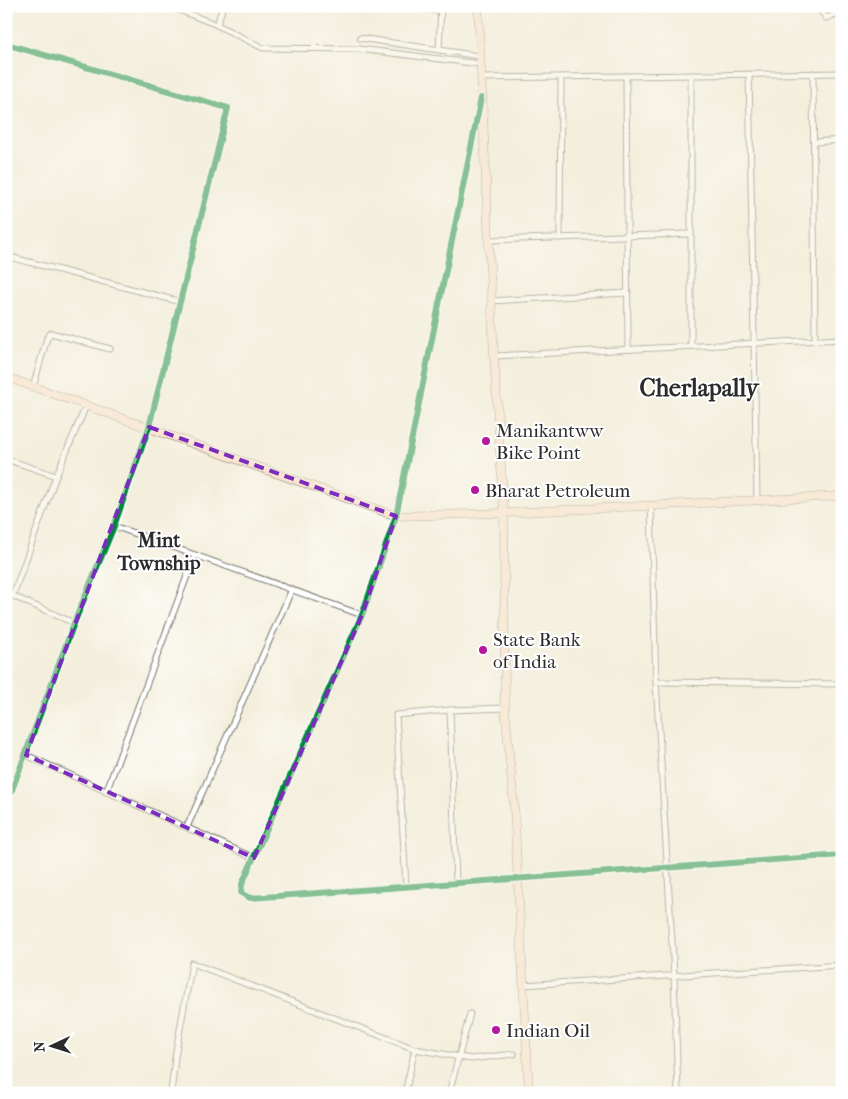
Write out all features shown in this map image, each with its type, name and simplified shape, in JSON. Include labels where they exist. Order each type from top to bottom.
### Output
[{"type":"street","points":[[169,6],[217,25],[263,48],[359,49],[480,60]]},
{"type":"street","points":[[217,25],[223,6]]},
{"type":"street","points":[[403,6],[441,9],[440,50]]},
{"type":"street","points":[[478,6],[491,301],[504,513],[505,708],[518,878],[529,1093]]},
{"type":"street","points":[[817,6],[826,18],[842,12]]},
{"type":"street","points":[[360,38],[440,50],[480,60]]},
{"type":"street","points":[[6,44],[228,108],[149,427],[114,526],[74,622],[9,798]]},
{"type":"street","points":[[481,78],[842,72]]},
{"type":"street","points":[[813,73],[816,339]]},
{"type":"street","points":[[749,74],[756,499]]},
{"type":"street","points":[[691,75],[691,345]]},
{"type":"street","points":[[626,76],[628,349]]},
{"type":"street","points":[[560,238],[561,77]]},
{"type":"street","points":[[481,98],[470,143],[396,516],[362,615],[240,889],[244,896],[250,898],[842,855]]},
{"type":"street","points":[[814,142],[842,140]]},
{"type":"street","points":[[488,240],[691,234]]},
{"type":"street","points":[[6,256],[181,302]]},
{"type":"street","points":[[491,301],[628,293]]},
{"type":"street","points":[[34,387],[47,338],[51,333],[110,349]]},
{"type":"street","points":[[494,356],[842,339]]},
{"type":"street","points":[[6,376],[396,516],[504,513],[842,496]]},
{"type":"street","points":[[13,596],[56,476],[86,406]]},
{"type":"street","points":[[6,459],[56,476]]},
{"type":"street","points":[[651,506],[656,682],[674,976],[678,1093]]},
{"type":"street","points":[[114,526],[362,615]]},
{"type":"street","points":[[106,792],[195,554]]},
{"type":"street","points":[[187,827],[292,589]]},
{"type":"street","points":[[6,593],[74,622]]},
{"type":"street","points":[[656,682],[842,684]]},
{"type":"street","points":[[406,886],[396,715],[450,710],[505,708]]},
{"type":"street","points":[[450,710],[456,883]]},
{"type":"street","points":[[26,756],[254,858]]},
{"type":"street","points":[[171,1093],[175,1058],[192,964],[415,1049],[471,1059],[514,1054]]},
{"type":"street","points":[[523,985],[842,965]]},
{"type":"street","points":[[449,1093],[470,1014]]},
{"type":"street","points":[[405,1093],[415,1049]]},
{"type":"highlighted area","points":[[149,427],[396,516],[362,615],[254,858],[26,755]]},
{"type":"cycle path","points":[[6,44],[228,108],[149,427],[114,526],[74,623],[9,798]]},
{"type":"cycle path","points":[[481,98],[396,516],[362,615],[242,884],[241,893],[250,898],[842,855]]},
{"type":"place","name":"Manikantww Bike Point","points":[[486,441]]},
{"type":"place","name":"Bharat Petroleum","points":[[475,490]]},
{"type":"place","name":"State Bank of India","points":[[483,650]]},
{"type":"place","name":"Indian Oil","points":[[496,1030]]},
{"type":"district","name":"Cherlapally","points":[[699,388]]},
{"type":"district","name":"Mint Township","points":[[159,552]]}]
